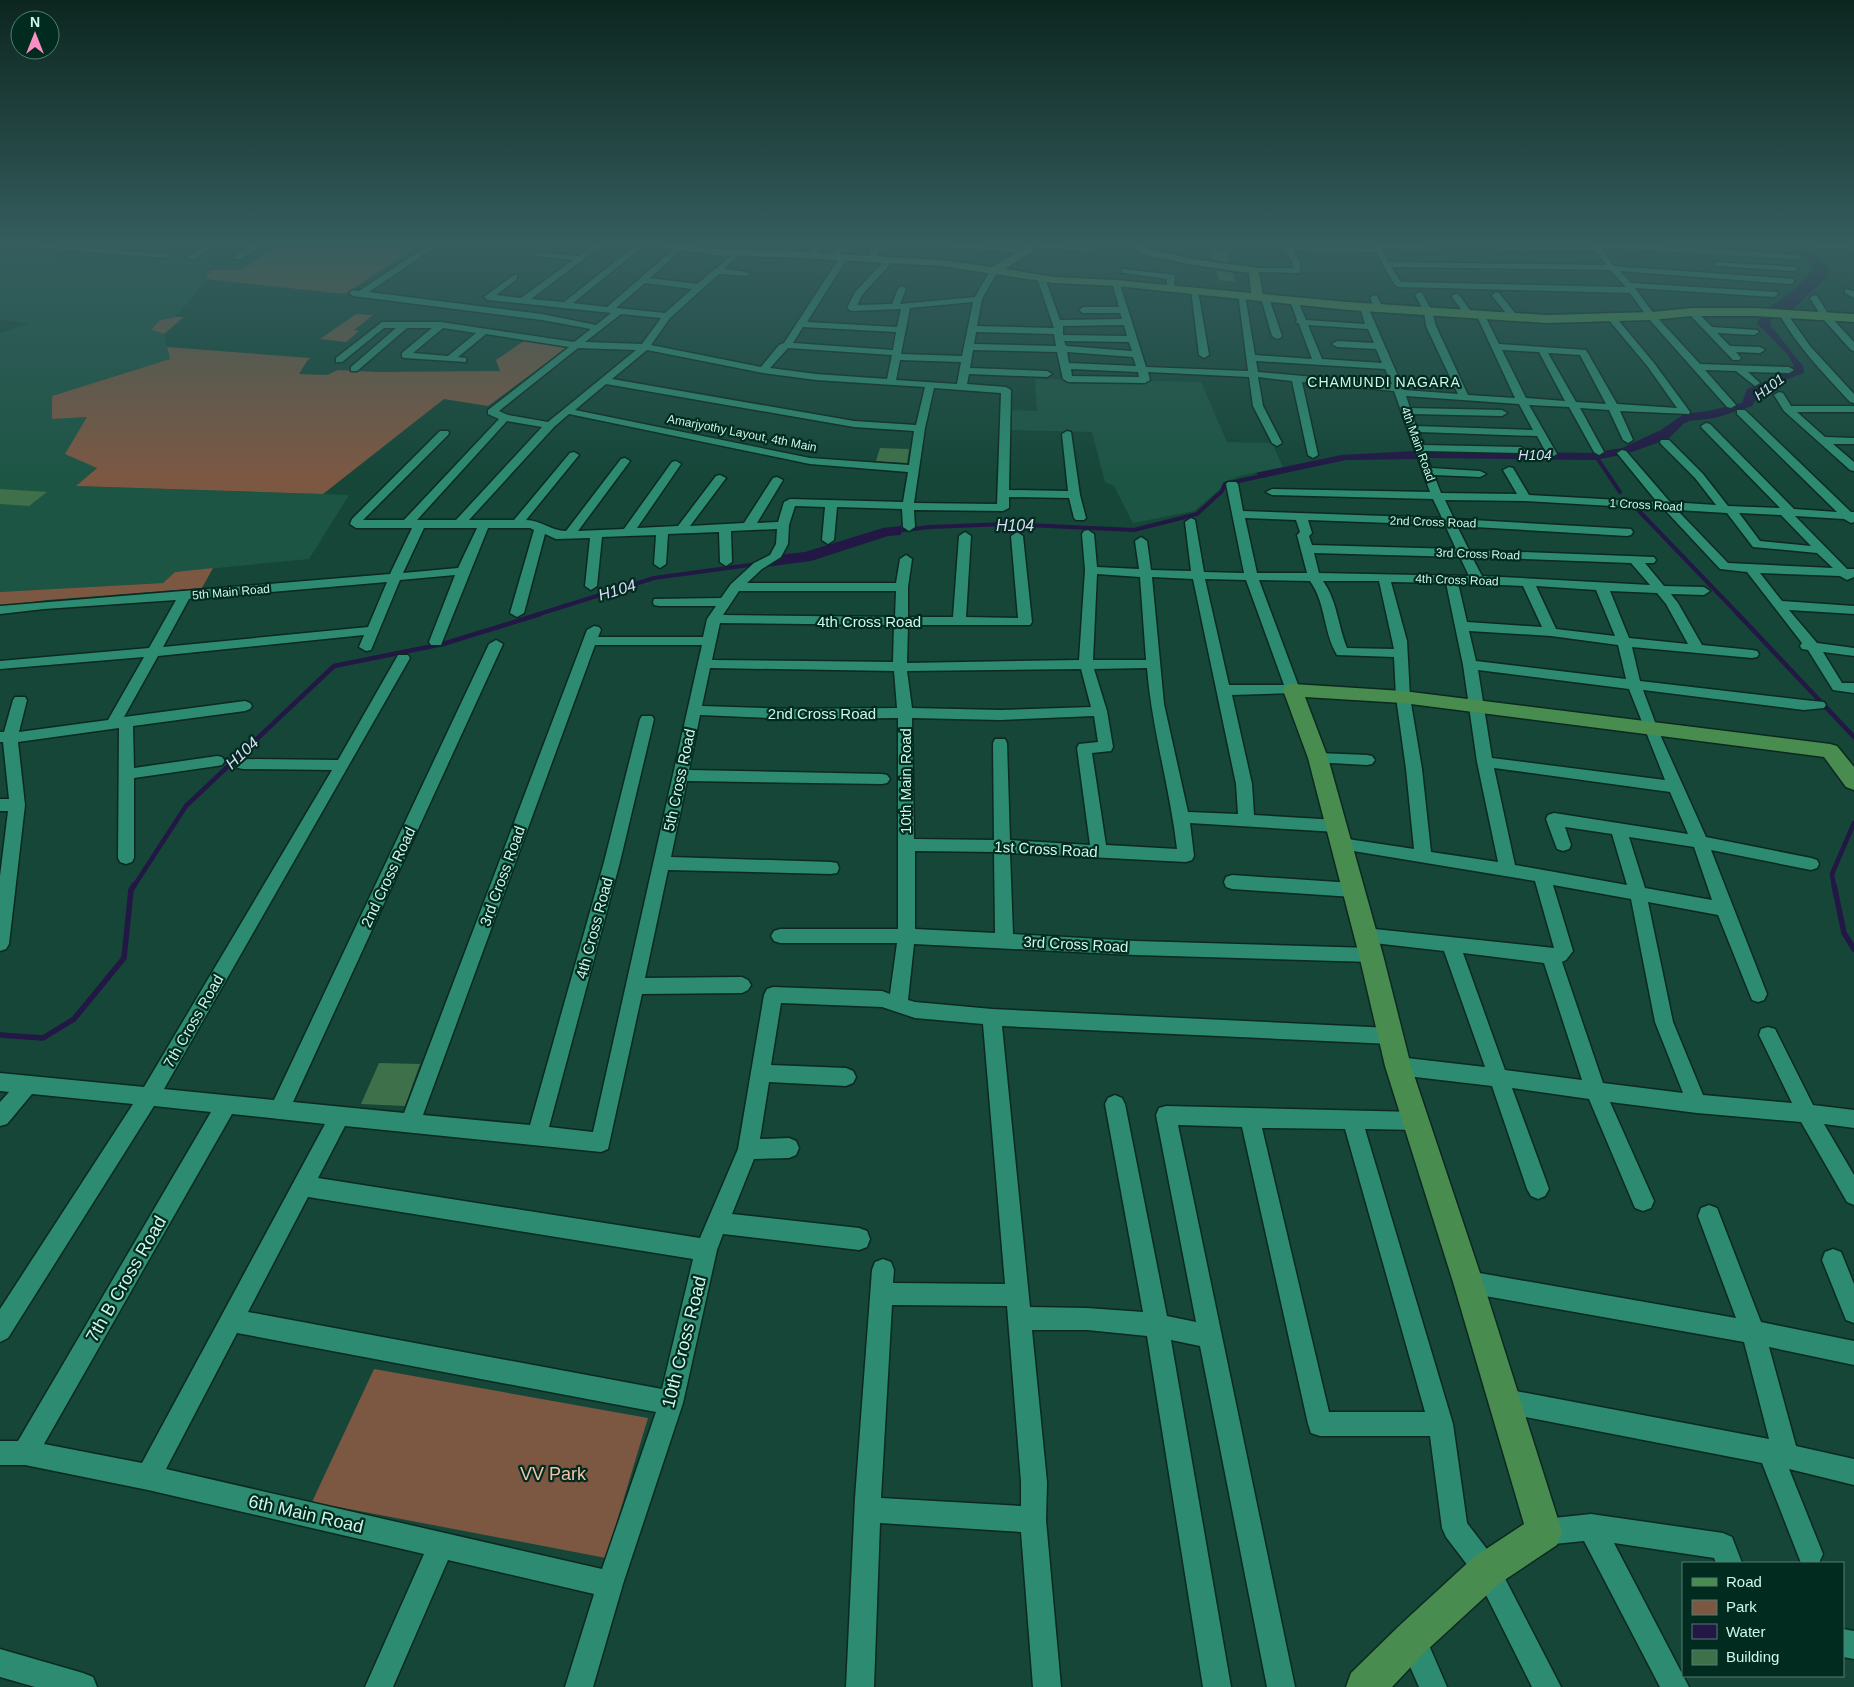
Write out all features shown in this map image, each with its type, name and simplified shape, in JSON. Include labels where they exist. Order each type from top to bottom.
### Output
[{"type":"street","points":[[556,320],[599,328]]},
{"type":"street","points":[[550,425],[505,418],[492,412],[599,328],[606,320]]},
{"type":"street","points":[[459,524],[550,425],[645,347],[664,320]]},
{"type":"street","points":[[787,345],[803,320]]},
{"type":"street","points":[[891,382],[904,320]]},
{"type":"street","points":[[962,388],[974,320]]},
{"type":"street","points":[[1054,320],[1065,366],[1253,374],[1464,397],[1686,412],[1651,365],[1613,320]]},
{"type":"street","points":[[1198,320],[1204,355]]},
{"type":"street","points":[[1245,320],[1258,406],[1277,443]]},
{"type":"street","points":[[1270,320],[1277,336]]},
{"type":"street","name":"4th Main Road","points":[[1368,320],[1399,390],[1418,448],[1448,522],[1477,580]]},
{"type":"street","points":[[1430,320],[1444,358],[1464,397]]},
{"type":"street","points":[[1478,320],[1552,454]]},
{"type":"street","points":[[1654,320],[1731,405]]},
{"type":"street","points":[[1699,320],[1755,383]]},
{"type":"street","points":[[1787,320],[1816,358],[1854,400]]},
{"type":"street","points":[[1829,320],[1854,348]]},
{"type":"street","points":[[1058,331],[1128,322],[1142,370]]},
{"type":"street","points":[[1318,362],[1300,322],[1371,327]]},
{"type":"street","points":[[354,368],[406,324]]},
{"type":"street","points":[[801,324],[902,330]]},
{"type":"street","points":[[339,360],[382,325],[441,325],[576,345],[645,347],[763,370],[816,377],[1006,390],[1002,508],[790,502],[784,525],[782,544]]},
{"type":"street","points":[[441,325],[405,355],[463,360]]},
{"type":"street","points":[[972,329],[1058,331],[1132,338]]},
{"type":"street","points":[[1709,330],[1754,332]]},
{"type":"street","points":[[450,359],[484,331]]},
{"type":"street","points":[[1337,344],[1379,346]]},
{"type":"street","points":[[763,370],[782,347],[787,345],[966,359]]},
{"type":"street","points":[[969,347],[1061,349],[1137,354]]},
{"type":"street","points":[[1495,347],[1583,352],[1613,407],[1628,440]]},
{"type":"street","points":[[1727,349],[1760,350]]},
{"type":"street","points":[[1542,350],[1599,452]]},
{"type":"street","points":[[1251,358],[1389,366]]},
{"type":"street","points":[[1697,366],[1737,363],[1790,370]]},
{"type":"street","points":[[964,371],[1046,374]]},
{"type":"street","points":[[1296,378],[1313,455]]},
{"type":"street","points":[[603,380],[801,416],[854,424],[920,428]]},
{"type":"street","points":[[909,527],[908,506],[920,428],[930,386]]},
{"type":"street","points":[[1779,395],[1788,409],[1854,468]]},
{"type":"street","points":[[1788,409],[1854,409]]},
{"type":"street","name":"Amarjyothy Layout, 4th Main","points":[[567,411],[810,461],[914,468]]},
{"type":"street","points":[[1406,411],[1502,413]]},
{"type":"street","points":[[1741,412],[1852,518]]},
{"type":"street","points":[[366,647],[413,525],[505,418]]},
{"type":"street","points":[[1706,426],[1787,512],[1849,573],[1854,583]]},
{"type":"street","points":[[1412,429],[1540,433]]},
{"type":"street","points":[[444,433],[377,498],[356,524],[517,524],[541,527],[556,535],[784,525]]},
{"type":"street","points":[[1067,434],[1074,495],[1080,518]]},
{"type":"street","points":[[1823,440],[1854,441]]},
{"type":"street","points":[[1665,442],[1699,476],[1757,544],[1813,550]]},
{"type":"street","points":[[1418,448],[1521,450]]},
{"type":"street","points":[[1622,454],[1667,506],[1724,566],[1849,573]]},
{"type":"street","points":[[517,524],[574,455]]},
{"type":"street","points":[[569,535],[625,460]]},
{"type":"street","points":[[628,532],[676,464]]},
{"type":"street","points":[[1509,470],[1525,498]]},
{"type":"street","points":[[1427,471],[1480,474]]},
{"type":"street","points":[[682,529],[720,478]]},
{"type":"street","points":[[748,527],[776,480]]},
{"type":"street","points":[[1232,484],[1252,576],[1318,758],[1398,1066],[1468,1282],[1544,1532]]},
{"type":"street","name":"1 Cross Road","points":[[1272,492],[1525,498],[1787,512],[1852,518]]},
{"type":"street","points":[[1620,492],[1627,504]]},
{"type":"street","points":[[1003,493],[1074,495]]},
{"type":"street","points":[[828,540],[831,504]]},
{"type":"street","name":"2nd Cross Road","points":[[1238,514],[1448,522],[1628,532]]},
{"type":"street","points":[[1301,517],[1306,533],[1303,535],[1314,577],[1324,591],[1335,635],[1342,652],[1400,652]]},
{"type":"street","points":[[1191,522],[1198,574],[1244,784],[1246,819]]},
{"type":"street","points":[[436,642],[462,571],[484,524]]},
{"type":"street","points":[[517,613],[541,527]]},
{"type":"street","points":[[725,528],[726,562]]},
{"type":"street","points":[[660,564],[662,530]]},
{"type":"street","points":[[591,586],[596,533]]},
{"type":"street","points":[[1088,534],[1091,570],[1086,664],[1100,711],[1106,748],[1084,748],[1099,852]]},
{"type":"street","points":[[959,622],[965,536]]},
{"type":"street","points":[[1017,536],[1025,622]]},
{"type":"street","points":[[1141,540],[1146,574],[1156,704],[1181,817],[1246,819],[1339,835],[1422,857],[1508,870],[1724,909]]},
{"type":"street","name":"5th Cross Road","points":[[537,1135],[601,1142],[714,620],[735,587],[763,563],[775,557],[782,544]]},
{"type":"street","name":"3rd Cross Road","points":[[1307,549],[1650,560]]},
{"type":"street","name":"10th Main Road","points":[[899,1003],[899,981],[907,936],[905,713],[900,667],[902,587],[906,560]]},
{"type":"street","points":[[1635,560],[1663,591],[1697,648]]},
{"type":"street","points":[[1751,569],[1838,687],[1854,688]]},
{"type":"street","name":"4th Cross Road","points":[[1091,570],[1146,574],[1451,579],[1663,591]]},
{"type":"street","name":"5th Main Road","points":[[0,610],[44,605],[185,596],[462,571]]},
{"type":"street","points":[[1384,578],[1400,642],[1403,697],[1414,769],[1422,857]]},
{"type":"street","points":[[1451,579],[1470,665],[1474,707],[1508,870]]},
{"type":"street","points":[[1528,583],[1551,632]]},
{"type":"street","points":[[735,587],[902,587]]},
{"type":"street","points":[[1602,588],[1624,642],[1634,684],[1651,730],[1700,842],[1758,994]]},
{"type":"street","points":[[1663,591],[1704,592]]},
{"type":"street","points":[[126,858],[126,774],[119,722],[153,652],[185,596]]},
{"type":"street","points":[[659,602],[726,602]]},
{"type":"street","points":[[1778,605],[1854,610]]},
{"type":"street","name":"4th Cross Road","points":[[714,620],[1025,622]]},
{"type":"street","points":[[1462,626],[1551,632],[1624,642],[1752,654]]},
{"type":"street","points":[[0,665],[374,630]]},
{"type":"street","name":"3rd Cross Road","points":[[410,1122],[592,636],[710,642]]},
{"type":"street","name":"2nd Cross Road","points":[[279,1110],[496,644]]},
{"type":"street","points":[[1806,646],[1854,652]]},
{"type":"street","name":"7th Cross Road","points":[[0,1330],[150,1096],[403,658]]},
{"type":"street","points":[[704,664],[900,667],[1154,664]]},
{"type":"street","points":[[1470,665],[1804,705],[1819,705]]},
{"type":"street","points":[[1224,690],[1293,690],[1403,697],[1651,730],[1830,751],[1853,782]]},
{"type":"street","points":[[0,944],[5,879],[17,805],[5,738],[20,700]]},
{"type":"street","points":[[5,738],[245,706]]},
{"type":"street","name":"2nd Cross Road","points":[[694,710],[790,714],[905,713],[1000,715],[1100,711]]},
{"type":"street","name":"4th Cross Road","points":[[537,1135],[612,862],[647,719]]},
{"type":"street","points":[[1000,743],[1004,941]]},
{"type":"street","points":[[1318,758],[1367,760]]},
{"type":"street","points":[[126,774],[218,761]]},
{"type":"street","points":[[1485,762],[1676,787]]},
{"type":"street","points":[[243,764],[342,765]]},
{"type":"street","points":[[680,775],[882,779]]},
{"type":"street","points":[[0,805],[17,805]]},
{"type":"street","name":"1st Cross Road","points":[[906,845],[1002,846],[1186,856],[1181,817]]},
{"type":"street","points":[[1563,845],[1554,819],[1700,842],[1811,864]]},
{"type":"street","points":[[1619,829],[1638,893],[1664,1022],[1697,1104]]},
{"type":"street","points":[[661,863],[831,868]]},
{"type":"street","points":[[1542,876],[1564,951],[1560,955],[1551,956],[1596,1092],[1643,1201]]},
{"type":"street","points":[[1232,882],[1353,890]]},
{"type":"street","name":"3rd Cross Road","points":[[780,936],[907,936],[1136,948],[1451,944],[1551,956]]},
{"type":"street","points":[[1451,944],[1538,1190]]},
{"type":"street","points":[[635,986],[742,985]]},
{"type":"street","name":"10th Cross Road","points":[[579,1687],[610,1584],[671,1403],[706,1250],[748,1149],[773,995],[882,999],[899,1003]]},
{"type":"street","points":[[899,1003],[915,1010],[992,1017],[1391,1036]]},
{"type":"street","points":[[992,1017],[1034,1482],[1033,1520],[1047,1687]]},
{"type":"street","points":[[1768,1035],[1807,1113],[1854,1195]]},
{"type":"street","points":[[1398,1066],[1497,1077],[1596,1092],[1697,1104],[1807,1113],[1854,1119]]},
{"type":"street","points":[[760,1073],[846,1077]]},
{"type":"street","points":[[0,1082],[537,1135]]},
{"type":"street","points":[[0,1117],[28,1084]]},
{"type":"street","name":"7th B Cross Road","points":[[12,1453],[227,1104]]},
{"type":"street","points":[[1115,1104],[1157,1325],[1217,1687]]},
{"type":"street","points":[[1281,1687],[1166,1115],[1416,1121]]},
{"type":"street","points":[[148,1477],[340,1116]]},
{"type":"street","points":[[1250,1118],[1320,1424],[1441,1424]]},
{"type":"street","points":[[1352,1119],[1441,1424],[1454,1528],[1487,1570],[1547,1687]]},
{"type":"street","points":[[748,1149],[789,1148]]},
{"type":"street","points":[[303,1186],[706,1250]]},
{"type":"street","points":[[1710,1216],[1754,1332],[1778,1454],[1810,1554]]},
{"type":"street","points":[[718,1223],[859,1239]]},
{"type":"street","points":[[1833,1260],[1854,1312]]},
{"type":"street","points":[[860,1687],[883,1270]]},
{"type":"street","points":[[1468,1282],[1754,1332],[1854,1353]]},
{"type":"street","points":[[882,1294],[1017,1295]]},
{"type":"street","points":[[1019,1318],[1087,1319],[1157,1325],[1210,1337]]},
{"type":"street","points":[[231,1320],[671,1403]]},
{"type":"street","points":[[1505,1401],[1778,1454],[1854,1472]]},
{"type":"street","name":"6th Main Road","points":[[12,1453],[148,1477],[610,1584]]},
{"type":"street","points":[[869,1510],[1033,1520]]},
{"type":"street","points":[[1591,1527],[1675,1687]]},
{"type":"street","points":[[1365,1687],[1412,1639],[1487,1570],[1544,1532],[1591,1527],[1723,1546],[1729,1562]]},
{"type":"street","points":[[379,1687],[441,1545]]},
{"type":"street","points":[[1412,1639],[1433,1687]]},
{"type":"street","points":[[0,1664],[83,1687]]},
{"type":"shaded area","points":[[4,320],[161,320],[151,330],[164,334],[170,359],[52,396],[52,418],[87,417],[97,467],[77,486],[349,495],[309,559],[175,572],[163,583],[0,592],[0,333],[29,324]]},
{"type":"shaded area","points":[[1035,379],[1201,382],[1227,442],[1272,443],[1283,467],[1240,476],[1224,482],[1219,490],[1194,511],[1133,523],[1114,486],[1105,482],[1092,432],[1010,430],[1010,410],[1037,411]]},
{"type":"green space","points":[[160,320],[181,320],[164,334],[151,330]]},
{"type":"green space","points":[[348,320],[367,320],[354,330],[359,331],[346,342],[320,339]]},
{"type":"green space","points":[[527,339],[569,346],[488,406],[444,399],[323,494],[76,486],[97,468],[65,454],[87,417],[52,419],[52,396],[170,359],[167,347],[310,358],[299,374],[327,375],[338,370],[377,372],[500,371],[496,360]]},
{"type":"green space","points":[[213,568],[202,588],[47,600],[0,606],[0,592],[163,583],[175,572]]},
{"type":"green space","name":"VV Park","points":[[374,1369],[648,1418],[606,1558],[312,1502]]},
{"type":"water","points":[[1759,320],[1772,320],[1770,321],[1771,326],[1803,366],[1804,373],[1768,389],[1752,406],[1715,418],[1689,421],[1683,424],[1668,439],[1626,454],[1595,460],[1430,458],[1425,450],[1590,453],[1622,448],[1661,430],[1684,414],[1708,411],[1742,403],[1747,389],[1784,373],[1794,366],[1788,355],[1757,323]]},
{"type":"water","points":[[1415,451],[1418,459],[1346,460],[1262,478],[1256,473],[1341,455]]},
{"type":"water","points":[[901,526],[901,535],[888,536],[811,561],[759,568],[777,555],[805,552],[883,528]]},
{"type":"building","points":[[880,448],[909,449],[907,463],[876,461]]},
{"type":"building","points":[[0,489],[47,492],[29,506],[0,504]]},
{"type":"building","points":[[379,1063],[420,1064],[405,1106],[361,1104]]},
{"type":"waterway","name":"H101","points":[[1595,455],[1620,492]]},
{"type":"waterway","name":"H104","points":[[896,531],[930,527],[1007,524],[1134,530],[1197,514],[1222,491],[1225,484],[1266,475]]},
{"type":"waterway","name":"H101","points":[[1639,511],[1739,615]]},
{"type":"waterway","name":"H104","points":[[536,615],[654,578],[757,564]]},
{"type":"waterway","name":"H104","points":[[134,886],[186,806],[334,666],[443,644],[540,614]]},
{"type":"waterway","name":"H101","points":[[1738,614],[1854,737]]},
{"type":"waterway","name":"H101","points":[[1834,886],[1832,874],[1854,823]]},
{"type":"waterway","name":"H104","points":[[0,1035],[43,1038],[74,1019],[124,958],[131,890],[134,885]]},
{"type":"waterway","name":"H101","points":[[1834,885],[1844,933],[1854,949]]},
{"type":"district","name":"CHAMUNDI NAGARA","points":[[1384,382]]}]
